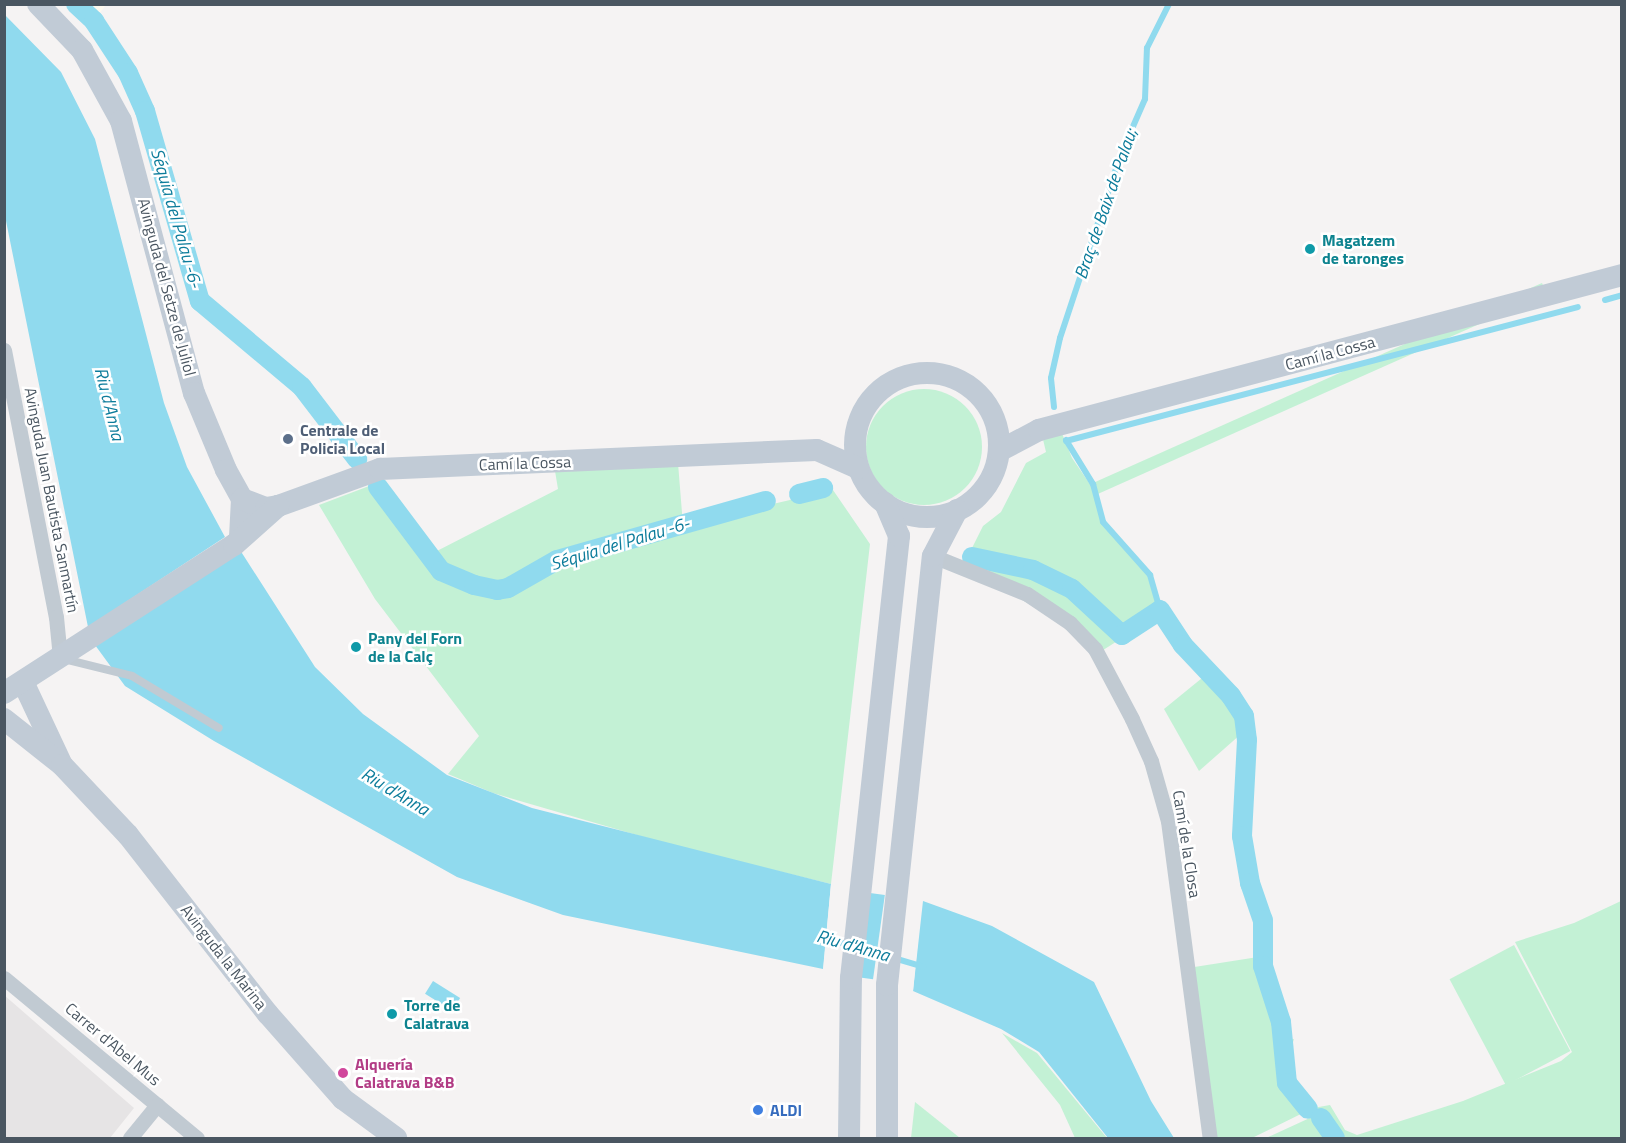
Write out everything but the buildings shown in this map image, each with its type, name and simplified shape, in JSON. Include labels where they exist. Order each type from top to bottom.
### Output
[{"type":"main road","name":"Avinguda del Setze de Juliol","points":[[39,4],[82,50],[121,121],[194,393],[225,470],[242,499]]},
{"type":"main road","name":"Camí la Cossa","points":[[999,451],[1039,430],[1622,275]]},
{"type":"main road","points":[[849,1138],[851,978],[899,536],[885,503],[865,482],[858,468],[857,428],[876,394],[910,375],[949,376],[974,391],[992,414],[999,451],[986,486],[957,510],[933,556],[887,985],[887,1138]]},
{"type":"main road","points":[[992,414],[1039,430]]},
{"type":"main road","name":"Camí la Cossa","points":[[817,450],[857,428]]},
{"type":"main road","name":"Camí la Cossa","points":[[242,499],[266,508],[278,506],[380,469],[817,450],[858,468]]},
{"type":"main road","points":[[237,542],[242,499]]},
{"type":"main road","points":[[885,503],[920,516],[957,510]]},
{"type":"main road","points":[[62,765],[14,688],[93,639],[237,542],[278,506]]},
{"type":"main road","points":[[4,719],[62,765]]},
{"type":"main road","name":"Avinguda la Marina","points":[[62,765],[128,835],[268,1014],[343,1099],[396,1138]]},
{"type":"street","name":"Avinguda Juan Bautista Sanmartín","points":[[4,350],[56,617],[60,658]]},
{"type":"street","name":"Camí de la Closa","points":[[933,556],[1026,594],[1070,623],[1095,649],[1132,718],[1152,761],[1168,821],[1210,1138]]},
{"type":"street","name":"Carrer d'Abel Mus","points":[[4,978],[197,1138]]},
{"type":"street","points":[[130,1138],[157,1105]]},
{"type":"lane","points":[[60,658],[132,676],[219,728]]},
{"type":"shaded area","points":[[78,5],[106,5],[94,20]]},
{"type":"shaded area","points":[[4,995],[134,1108],[110,1138],[5,1138]]},
{"type":"green space","points":[[1542,283],[1547,294],[1088,498],[1083,487]]},
{"type":"green space","points":[[924,389],[946,394],[965,406],[977,425],[982,447],[977,469],[965,488],[946,500],[924,505],[902,500],[883,488],[871,469],[866,447],[871,425],[883,406],[902,394]]},
{"type":"green space","points":[[1059,426],[1072,458],[1096,493],[1102,522],[1142,563],[1159,604],[1160,614],[1100,652],[1096,645],[964,564],[983,526],[1001,512],[1026,463],[1046,452],[1041,431]]},
{"type":"green space","points":[[678,463],[683,525],[833,490],[870,544],[831,884],[671,845],[493,793],[448,774],[479,736],[375,599],[319,505],[385,480],[433,553],[558,489],[555,471]]},
{"type":"green space","points":[[1207,674],[1223,691],[1241,727],[1241,734],[1199,771],[1164,709]]},
{"type":"green space","points":[[1621,901],[1621,1138],[1266,1138],[1314,1116],[1313,1108],[1330,1105],[1345,1130],[1357,1135],[1463,1101],[1561,1061],[1572,1052],[1515,942],[1574,923]]},
{"type":"green space","points":[[1514,945],[1570,1051],[1506,1085],[1450,979]]},
{"type":"green space","points":[[1258,957],[1281,1041],[1294,1039],[1288,1058],[1295,1081],[1313,1108],[1252,1138],[1212,1138],[1188,968]]},
{"type":"green space","points":[[1002,1033],[1037,1053],[1107,1138],[1075,1138],[1060,1105]]},
{"type":"green space","points":[[915,1102],[960,1138],[911,1138]]},
{"type":"water","points":[[4,14],[61,72],[95,139],[164,403],[187,467],[225,537],[88,627],[5,216]]},
{"type":"water","points":[[240,550],[315,667],[363,714],[447,775],[532,808],[831,884],[823,969],[563,915],[457,877],[214,741],[125,686],[95,645]]},
{"type":"water","points":[[870,893],[885,895],[873,979],[858,977]]},
{"type":"water","points":[[923,901],[992,926],[1094,982],[1151,1101],[1174,1138],[1108,1138],[1039,1052],[1001,1029],[913,991]]},
{"type":"water","points":[[433,981],[460,998],[452,1011],[425,994]]},
{"type":"pier","points":[[831,884],[834,884],[825,972],[823,972]]},
{"type":"pier","points":[[922,898],[913,991],[910,985]]},
{"type":"waterway","name":"Séquia del Palau -6-","points":[[76,4],[94,21],[128,73],[145,111],[200,301],[302,387],[357,459]]},
{"type":"waterway","name":"Braç de Baix de Palau;","points":[[1054,407],[1051,378],[1060,338],[1121,154],[1145,99],[1147,48],[1169,4]]},
{"type":"waterway","points":[[1605,300],[1622,295]]},
{"type":"waterway","points":[[1066,441],[1578,307]]},
{"type":"waterway","name":"Braç de Baix de Palau;","points":[[1066,440],[1093,484],[1103,522],[1150,575],[1160,610]]},
{"type":"waterway","name":"Séquia del Palau -6-","points":[[378,487],[441,571],[474,585],[497,590],[508,588],[557,560],[766,501]]},
{"type":"waterway","name":"Séquia del Palau -6-","points":[[799,494],[823,488]]},
{"type":"waterway","name":"Séquia del Palau -6-","points":[[972,557],[1033,570],[1072,589],[1122,635],[1160,610],[1183,645],[1231,696],[1244,716],[1247,740],[1242,836],[1250,883],[1263,920],[1263,966],[1281,1022],[1287,1083],[1308,1109]]},
{"type":"waterway","name":"Riu d'Anna","points":[[818,936],[849,945]]},
{"type":"waterway","name":"Riu d'Anna","points":[[870,951],[924,967]]},
{"type":"waterway","name":"Séquia del Palau -6-","points":[[1321,1118],[1335,1138]]},
{"type":"place","name":"Magatzem de taronges","points":[[1310,249]]},
{"type":"place","name":"Centrale de Policia Local","points":[[288,439]]},
{"type":"place","name":"Pany del Forn de la Calç","points":[[356,647]]},
{"type":"place","name":"Torre de Calatrava","points":[[392,1014]]},
{"type":"place","name":"Alquería Calatrava B&B","points":[[343,1073]]},
{"type":"place","name":"ALDI","points":[[758,1110]]}]
